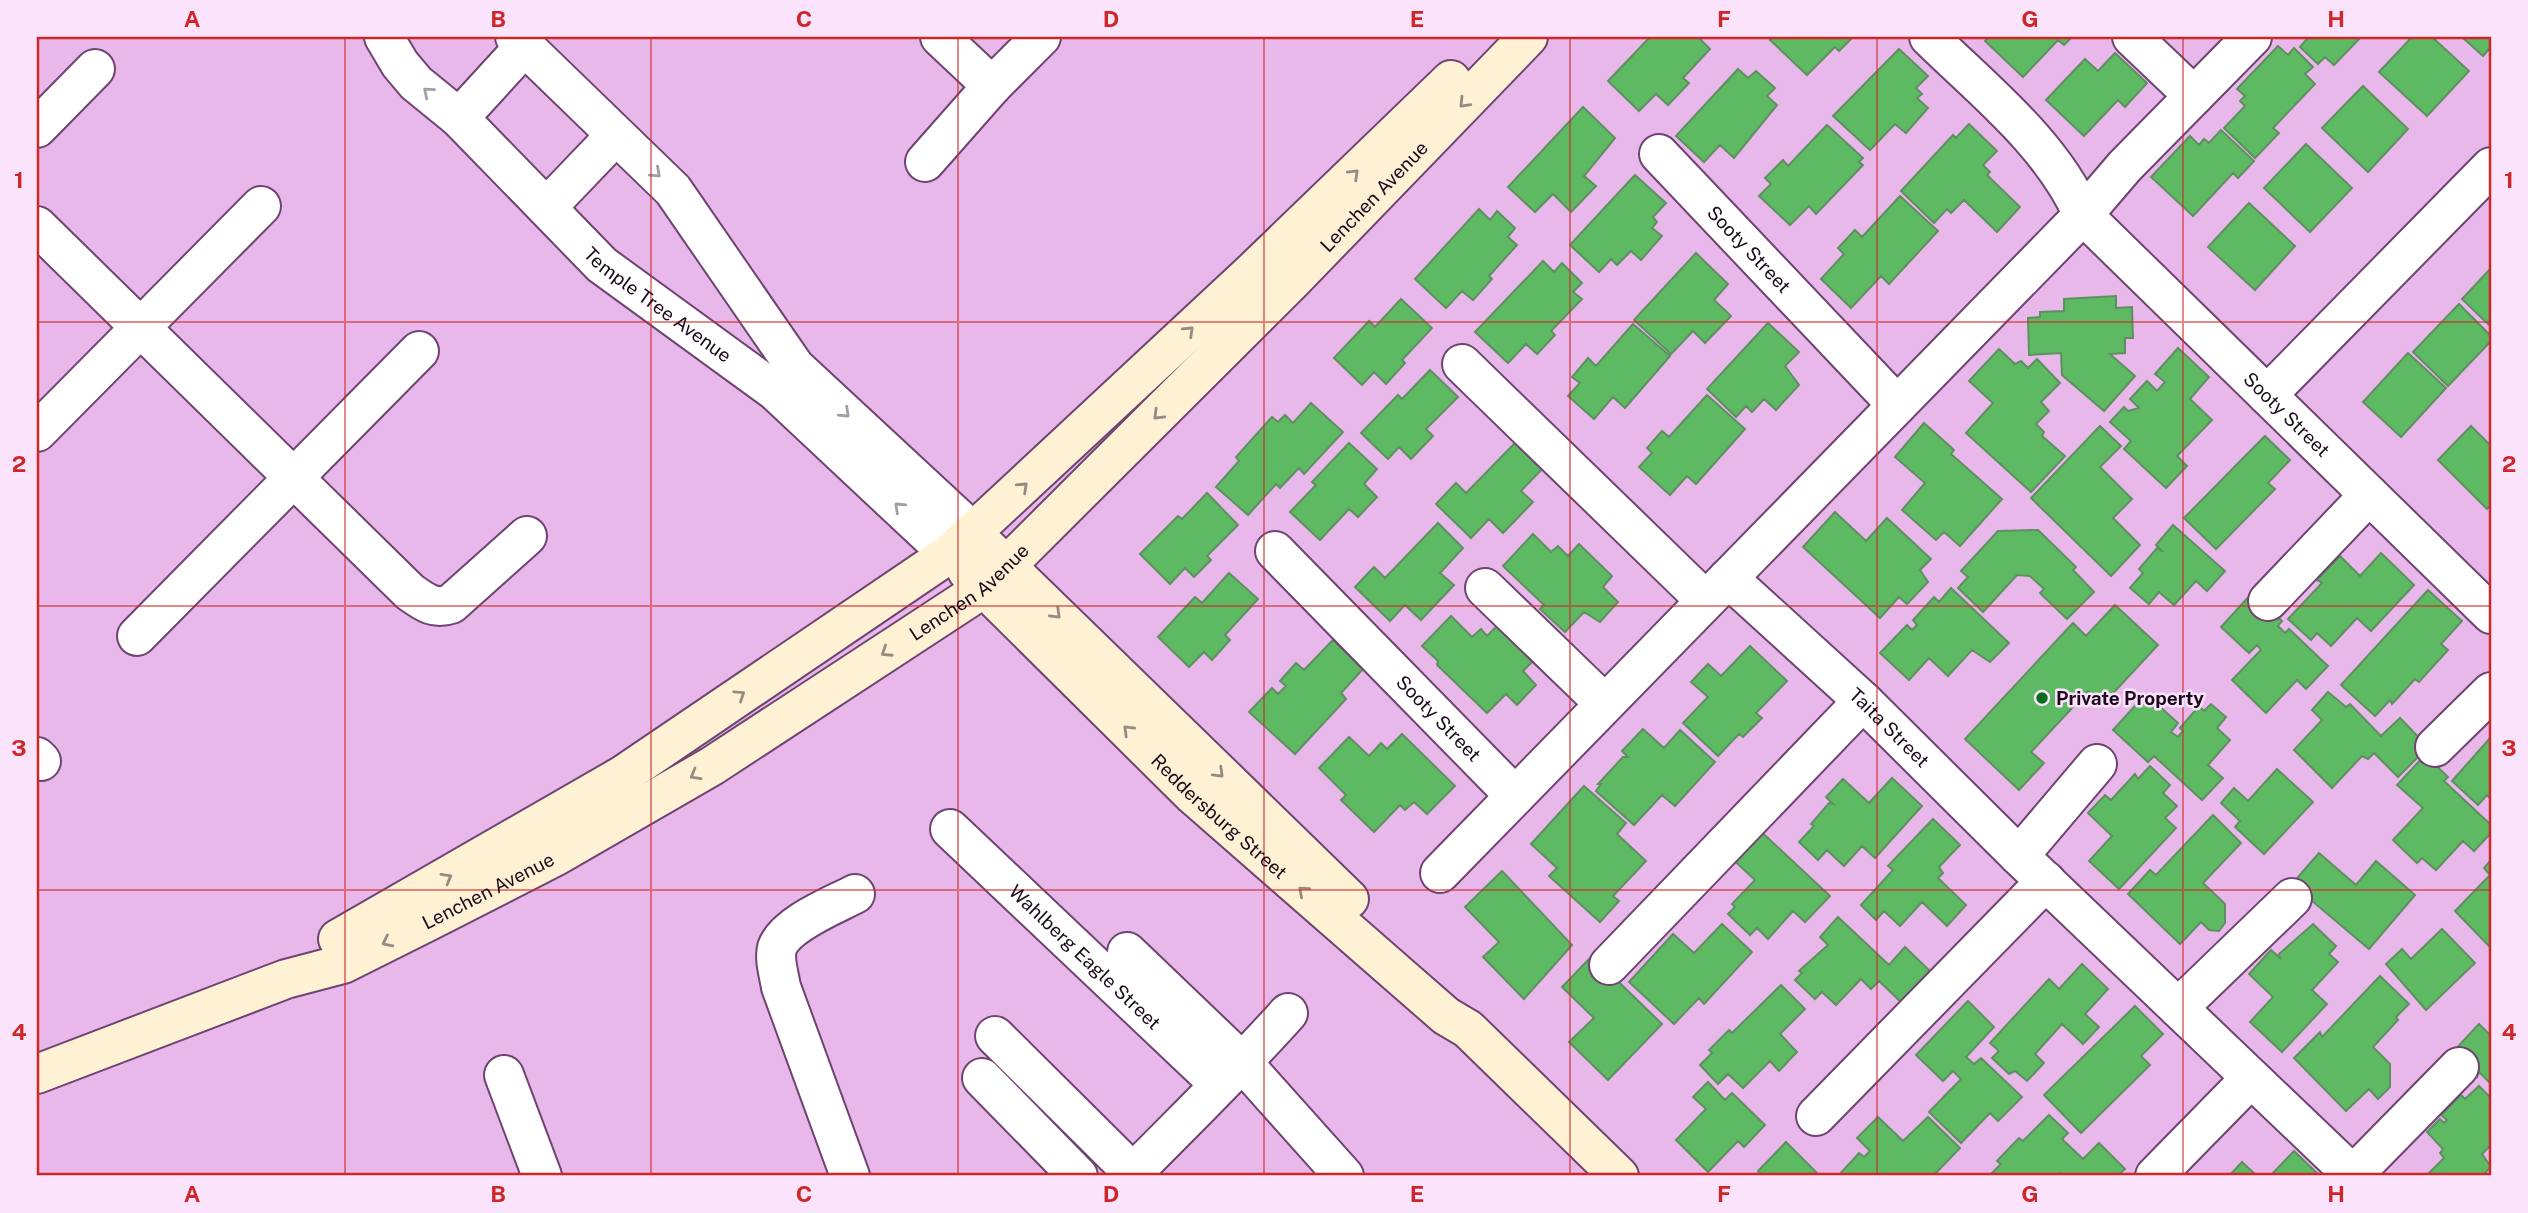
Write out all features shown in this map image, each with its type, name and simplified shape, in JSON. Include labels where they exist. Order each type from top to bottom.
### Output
[{"type":"main road","name":"Lenchen Avenue","points":[[286,979],[335,941],[623,775],[961,543],[1496,37]]},
{"type":"main road","name":"Lenchen Avenue","points":[[37,1074],[286,979],[343,964],[556,856],[712,766],[996,577],[1293,280],[1528,37]]},
{"type":"main road","name":"Reddersburg Street","points":[[961,543],[996,577],[1193,795],[1446,1016],[1468,1029],[1619,1176]]},
{"type":"street","name":"Temple Tree Avenue","points":[[384,37],[400,64],[416,83],[459,118],[616,277],[775,391],[961,543]]},
{"type":"street","points":[[940,37],[992,86]]},
{"type":"street","points":[[925,162],[992,86],[1041,37]]},
{"type":"street","name":"Sooty Street","points":[[1929,37],[2040,147],[2064,178],[2082,215],[2491,614]]},
{"type":"street","points":[[2132,37],[2194,96]]},
{"type":"street","points":[[1440,873],[2252,37]]},
{"type":"street","points":[[459,118],[520,42],[673,190],[795,367],[961,543]]},
{"type":"street","points":[[37,128],[95,69]]},
{"type":"street","points":[[547,207],[615,136]]},
{"type":"street","name":"Sooty Street","points":[[1660,154],[1897,405]]},
{"type":"street","points":[[2267,395],[2491,167]]},
{"type":"street","points":[[37,432],[261,206]]},
{"type":"street","points":[[37,226],[410,592],[438,608],[451,604],[527,536]]},
{"type":"street","points":[[137,636],[419,351]]},
{"type":"street","points":[[1462,364],[1716,589]]},
{"type":"street","points":[[2268,601],[2370,495]]},
{"type":"street","name":"Sooty Street","points":[[1275,551],[1515,796]]},
{"type":"street","points":[[1485,588],[1604,703]]},
{"type":"street","name":"Taita Street","points":[[1716,589],[1863,701],[2032,869],[2353,1175]]},
{"type":"street","points":[[2435,747],[2491,692]]},
{"type":"street","points":[[1609,965],[1863,701]]},
{"type":"street","points":[[1816,1116],[2032,869],[2097,764]]},
{"type":"street","name":"Wahlberg Eagle Street","points":[[950,829],[1231,1073],[1344,1176]]},
{"type":"street","points":[[850,1176],[781,987],[777,954],[781,941],[793,928],[855,894]]},
{"type":"street","points":[[2178,1008],[2292,898]]},
{"type":"street","name":"Wahlberg Eagle Street","points":[[1127,952],[1231,1073]]},
{"type":"street","points":[[995,1036],[1131,1175],[1288,1013]]},
{"type":"street","points":[[2353,1175],[2459,1067]]},
{"type":"street","points":[[794,1069],[833,1176]]},
{"type":"street","points":[[504,1075],[542,1176]]},
{"type":"street","points":[[2155,1176],[2252,1078]]},
{"type":"street","points":[[982,1079],[1078,1176]]},
{"type":"street","points":[[536,1098],[565,1176]]},
{"type":"building","points":[[1650,37],[1703,37],[1700,39],[1710,49],[1683,78],[1689,83],[1668,105],[1656,94],[1639,111],[1608,81]]},
{"type":"building","points":[[1773,37],[1853,37],[1839,51],[1835,47],[1807,75],[1770,40]]},
{"type":"building","points":[[1989,37],[2072,37],[2064,45],[2058,40],[2023,77],[1985,41]]},
{"type":"building","points":[[2305,37],[2361,37],[2334,65],[2325,57],[2318,64],[2300,47],[2307,39]]},
{"type":"building","points":[[2412,37],[2432,37],[2469,71],[2427,116],[2379,72]]},
{"type":"building","points":[[2462,37],[2491,37],[2491,47],[2483,56]]},
{"type":"building","points":[[2278,46],[2288,55],[2294,48],[2313,67],[2305,74],[2315,84],[2273,128],[2279,133],[2255,158],[2224,128],[2245,106],[2240,101],[2245,96],[2237,89]]},
{"type":"building","points":[[1899,49],[1928,76],[1916,88],[1922,94],[1917,98],[1928,108],[1906,133],[1895,124],[1870,150],[1833,116]]},
{"type":"building","points":[[2115,53],[2147,83],[2125,107],[2118,100],[2084,136],[2046,100],[2085,59],[2098,71]]},
{"type":"building","points":[[1738,69],[1748,78],[1756,71],[1775,88],[1767,96],[1777,105],[1734,158],[1720,145],[1704,162],[1676,136]]},
{"type":"building","points":[[2363,86],[2408,129],[2368,172],[2322,128]]},
{"type":"building","points":[[1583,107],[1615,138],[1584,176],[1596,186],[1571,212],[1553,194],[1535,212],[1508,187]]},
{"type":"building","points":[[1969,124],[1997,151],[1983,165],[1990,172],[1987,175],[2020,207],[1997,232],[1964,200],[1951,213],[1947,209],[1934,223],[1901,191],[1953,135],[1956,138]]},
{"type":"building","points":[[1827,125],[1863,158],[1859,162],[1863,165],[1816,214],[1809,206],[1790,225],[1759,196],[1771,184],[1765,178],[1783,160],[1788,166]]},
{"type":"building","points":[[2221,130],[2254,161],[2238,178],[2233,173],[2193,216],[2151,177],[2190,136],[2199,145],[2204,139],[2209,143]]},
{"type":"building","points":[[2306,144],[2352,188],[2310,232],[2264,188]]},
{"type":"building","points":[[1635,175],[1666,203],[1653,217],[1657,222],[1652,228],[1662,236],[1641,260],[1631,251],[1617,265],[1611,259],[1599,272],[1570,245]]},
{"type":"building","points":[[1900,196],[1938,231],[1889,284],[1881,276],[1851,308],[1821,279],[1844,254],[1838,248],[1855,230],[1862,237]]},
{"type":"building","points":[[2249,203],[2295,246],[2255,290],[2208,247]]},
{"type":"building","points":[[1479,209],[1490,220],[1497,211],[1515,228],[1508,237],[1517,245],[1489,276],[1492,279],[1473,300],[1462,291],[1446,308],[1415,279]]},
{"type":"building","points":[[1696,253],[1728,284],[1714,300],[1731,316],[1705,343],[1693,331],[1671,354],[1634,320]]},
{"type":"building","points":[[1543,261],[1554,272],[1562,263],[1582,283],[1573,292],[1582,299],[1551,331],[1555,335],[1537,354],[1526,344],[1508,363],[1475,332]]},
{"type":"building","points":[[2491,268],[2491,327],[2462,299]]},
{"type":"building","points":[[2116,296],[2116,308],[2132,307],[2133,338],[2125,338],[2125,353],[2110,354],[2135,376],[2104,411],[2062,375],[2061,353],[2029,355],[2028,318],[2040,317],[2040,312],[2064,311],[2064,299]]},
{"type":"building","points":[[1401,299],[1432,328],[1402,360],[1405,363],[1386,384],[1374,372],[1362,385],[1334,358],[1369,321],[1375,327]]},
{"type":"building","points":[[2459,304],[2491,336],[2491,341],[2448,386],[2413,352]]},
{"type":"building","points":[[1768,323],[1799,352],[1785,366],[1799,385],[1776,410],[1764,399],[1752,412],[1746,406],[1736,417],[1707,389]]},
{"type":"building","points":[[1633,324],[1670,356],[1625,408],[1613,397],[1594,419],[1568,396],[1580,383],[1572,377],[1588,358],[1596,366]]},
{"type":"building","points":[[2178,348],[2209,377],[2190,399],[2212,420],[2177,456],[2187,466],[2166,488],[2124,449],[2131,441],[2110,422],[2124,407],[2128,411],[2139,408],[2130,399],[2147,381],[2157,391],[2165,382],[2155,374]]},
{"type":"building","points":[[1999,349],[2015,364],[2021,361],[2028,368],[2037,359],[2060,383],[2041,402],[2049,411],[2036,424],[2044,432],[2042,436],[2065,456],[2031,492],[1966,433],[1993,403],[1969,381]]},
{"type":"building","points":[[2408,353],[2446,388],[2401,437],[2363,402]]},
{"type":"building","points":[[1430,370],[1458,397],[1426,429],[1433,436],[1411,459],[1399,447],[1388,459],[1361,433],[1398,395],[1402,399]]},
{"type":"building","points":[[1707,395],[1745,429],[1696,484],[1687,476],[1670,495],[1639,467],[1652,453],[1647,448],[1662,431],[1669,437]]},
{"type":"building","points":[[1311,403],[1343,432],[1304,474],[1299,468],[1280,488],[1276,484],[1248,515],[1216,487],[1239,461],[1236,457],[1272,417],[1278,422],[1285,415],[1293,423]]},
{"type":"building","points":[[1924,423],[1954,450],[1951,454],[2002,499],[1960,546],[1944,532],[1936,540],[1902,510],[1925,483],[1895,457]]},
{"type":"building","points":[[2100,426],[2121,446],[2100,467],[2132,499],[2113,518],[2140,545],[2111,576],[2031,498]]},
{"type":"building","points":[[2471,426],[2491,446],[2491,505],[2487,509],[2438,460]]},
{"type":"building","points":[[2265,436],[2290,460],[2268,483],[2275,489],[2216,549],[2184,518]]},
{"type":"building","points":[[1518,440],[1545,466],[1521,491],[1533,502],[1503,533],[1489,519],[1471,538],[1436,504],[1456,483],[1466,493]]},
{"type":"building","points":[[1349,443],[1377,469],[1364,484],[1377,497],[1358,517],[1349,509],[1320,540],[1290,512],[1316,485],[1312,482]]},
{"type":"building","points":[[1207,493],[1238,525],[1207,556],[1211,560],[1194,577],[1185,568],[1170,584],[1140,554],[1178,516],[1182,519]]},
{"type":"building","points":[[1835,512],[1866,541],[1887,518],[1931,559],[1920,570],[1928,582],[1907,604],[1899,597],[1880,618],[1803,547]]},
{"type":"building","points":[[1438,523],[1463,548],[1440,573],[1454,585],[1421,620],[1405,605],[1390,621],[1355,587],[1374,567],[1385,578]]},
{"type":"building","points":[[2173,525],[2225,571],[2207,591],[2196,581],[2174,605],[2159,592],[2149,604],[2130,588],[2143,573],[2139,569],[2157,548],[2163,552],[2156,545]]},
{"type":"building","points":[[2038,530],[2076,567],[2073,570],[2094,592],[2067,619],[2040,593],[2044,589],[2030,576],[2017,575],[1983,612],[1958,588],[1968,577],[1961,571],[1998,531]]},
{"type":"building","points":[[1533,534],[1551,552],[1558,546],[1568,556],[1579,544],[1612,576],[1603,587],[1618,602],[1600,622],[1584,612],[1565,632],[1540,609],[1544,605],[1503,566]]},
{"type":"building","points":[[2381,553],[2414,585],[2371,631],[2357,618],[2331,646],[2317,633],[2311,640],[2288,619],[2322,583],[2317,580],[2340,556],[2360,576]]},
{"type":"building","points":[[1229,573],[1258,599],[1225,635],[1230,640],[1212,660],[1204,652],[1189,667],[1158,637],[1195,597],[1202,603]]},
{"type":"building","points":[[1951,588],[2009,643],[1990,662],[1972,650],[1948,676],[1929,658],[1909,680],[1880,653],[1907,625],[1912,630],[1917,625],[1913,620],[1934,597],[1939,602]]},
{"type":"building","points":[[2428,590],[2462,621],[2441,644],[2448,650],[2419,682],[2415,679],[2392,704],[2390,700],[2375,716],[2341,685]]},
{"type":"building","name":"Private Property","points":[[2253,592],[2282,621],[2278,626],[2285,633],[2289,629],[2328,666],[2306,689],[2297,680],[2266,713],[2232,680],[2261,650],[2257,645],[2249,653],[2221,627]]},
{"type":"building","name":"Private Property","points":[[2115,605],[2158,645],[2102,705],[2088,691],[2031,752],[2044,763],[2019,790],[1965,739],[2073,623],[2086,636]]},
{"type":"building","points":[[1451,616],[1472,637],[1481,629],[1487,636],[1499,624],[1535,659],[1523,671],[1536,685],[1517,705],[1506,694],[1487,713],[1437,665],[1438,661],[1422,646]]},
{"type":"building","points":[[1333,640],[1363,669],[1341,693],[1346,699],[1295,754],[1249,712],[1272,688],[1278,694],[1286,686],[1280,681],[1296,663],[1304,670]]},
{"type":"building","points":[[1750,646],[1787,681],[1756,713],[1762,718],[1743,737],[1739,734],[1718,756],[1683,723],[1708,697],[1691,682],[1708,664],[1721,676]]},
{"type":"building","points":[[2328,692],[2346,707],[2350,704],[2381,736],[2400,718],[2428,747],[2398,777],[2374,753],[2368,759],[2362,756],[2332,788],[2294,750],[2322,720],[2312,710]]},
{"type":"building","name":"Private Property","points":[[2146,694],[2178,723],[2171,732],[2178,737],[2183,731],[2180,728],[2199,706],[2204,711],[2211,704],[2226,717],[2217,728],[2230,740],[2208,765],[2223,778],[2202,800],[2154,756],[2148,762],[2113,730]]},
{"type":"building","points":[[1643,729],[1664,748],[1680,730],[1715,762],[1675,806],[1662,795],[1634,825],[1596,791],[1601,784],[1598,784],[1623,757],[1628,757],[1622,751]]},
{"type":"building","points":[[1402,734],[1455,786],[1427,814],[1414,802],[1405,810],[1400,805],[1374,832],[1341,800],[1346,795],[1319,768],[1349,737],[1369,756],[1381,743],[1387,749]]},
{"type":"building","points":[[2491,737],[2491,799],[2487,795],[2478,805],[2452,781]]},
{"type":"building","points":[[2425,755],[2448,777],[2444,781],[2491,825],[2491,833],[2474,851],[2463,841],[2436,870],[2422,858],[2417,863],[2393,840],[2423,808],[2397,785]]},
{"type":"building","name":"Private Property","points":[[2150,766],[2170,785],[2163,793],[2177,806],[2165,818],[2176,828],[2119,889],[2089,861],[2112,836],[2088,813],[2105,795],[2111,800],[2135,774],[2138,779]]},
{"type":"building","points":[[2277,769],[2313,802],[2264,854],[2235,827],[2240,821],[2221,803],[2234,788],[2248,801]]},
{"type":"building","points":[[1892,778],[1922,806],[1875,858],[1862,846],[1844,866],[1827,850],[1818,860],[1799,842],[1814,826],[1811,824],[1829,803],[1833,804],[1826,797],[1843,779],[1869,803]]},
{"type":"building","points":[[1584,786],[1626,823],[1617,834],[1646,861],[1613,896],[1619,901],[1600,922],[1549,876],[1557,868],[1531,844]]},
{"type":"building","points":[[2213,815],[2241,843],[2203,883],[2225,904],[2225,923],[2219,931],[2209,930],[2201,922],[2180,944],[2128,894],[2150,870],[2156,875]]},
{"type":"building","points":[[1933,819],[1960,845],[1939,867],[1943,873],[1938,878],[1966,905],[1947,926],[1922,902],[1900,926],[1884,911],[1876,920],[1861,905],[1893,870],[1888,866]]},
{"type":"building","points":[[1753,824],[1830,896],[1805,922],[1793,911],[1768,939],[1757,928],[1750,935],[1728,914],[1735,907],[1732,904],[1755,880],[1726,853]]},
{"type":"building","points":[[2319,853],[2356,885],[2376,861],[2415,895],[2369,949],[2292,884]]},
{"type":"building","points":[[2491,860],[2489,946],[2455,911],[2490,875],[2484,868]]},
{"type":"building","points":[[1502,871],[1572,945],[1524,999],[1483,957],[1499,942],[1465,907]]},
{"type":"building","points":[[1838,917],[1889,965],[1905,947],[1933,974],[1904,1005],[1879,981],[1871,989],[1861,979],[1836,1005],[1822,992],[1815,999],[1795,980],[1802,973],[1799,971],[1828,945],[1820,937]]},
{"type":"building","points":[[1722,924],[1752,952],[1704,1004],[1699,998],[1674,1024],[1629,982],[1673,934],[1694,953]]},
{"type":"building","points":[[2313,924],[2336,946],[2329,954],[2338,962],[2312,990],[2327,1004],[2282,1052],[2250,1022],[2273,997],[2249,974],[2271,950],[2280,958],[2279,954]]},
{"type":"building","points":[[2442,929],[2475,963],[2426,1010],[2386,964],[2402,949],[2411,959]]},
{"type":"building","points":[[1592,956],[1662,1024],[1608,1080],[1569,1042],[1594,1018],[1562,987]]},
{"type":"building","points":[[2082,964],[2108,989],[2085,1014],[2099,1027],[2083,1044],[2062,1024],[2035,1054],[2044,1063],[2027,1081],[2015,1071],[2009,1074],[1992,1058],[1999,1051],[1990,1043],[2049,979],[2059,989]]},
{"type":"building","points":[[2380,976],[2409,1004],[2373,1047],[2390,1064],[2390,1087],[2378,1099],[2369,1089],[2346,1111],[2294,1058],[2320,1032],[2322,1037]]},
{"type":"building","points":[[1781,985],[1805,1009],[1780,1034],[1797,1052],[1779,1071],[1770,1061],[1743,1088],[1728,1074],[1718,1084],[1700,1065],[1712,1053],[1709,1050],[1729,1030],[1732,1033]]},
{"type":"building","points":[[1968,1001],[1994,1027],[1966,1057],[1974,1064],[1981,1058],[2022,1097],[1998,1121],[1990,1113],[1961,1143],[1929,1112],[1961,1079],[1953,1071],[1943,1081],[1916,1055]]},
{"type":"building","points":[[2135,1006],[2163,1034],[2141,1056],[2150,1065],[2081,1133],[2044,1095]]},
{"type":"building","points":[[2479,1024],[2491,1036],[2491,1084],[2479,1072],[2477,1077],[2452,1053]]},
{"type":"building","points":[[1708,1082],[1725,1100],[1732,1093],[1765,1125],[1744,1147],[1738,1141],[1708,1172],[1676,1140],[1706,1109],[1693,1097]]},
{"type":"building","points":[[2479,1086],[2491,1098],[2491,1145],[2482,1154],[2491,1167],[2482,1176],[2426,1176],[2444,1158],[2440,1153],[2443,1149],[2427,1132],[2440,1119],[2444,1123],[2447,1120],[2441,1115],[2461,1095],[2465,1099]]},
{"type":"building","points":[[2049,1115],[2068,1133],[2062,1139],[2083,1159],[2099,1143],[2125,1169],[2117,1176],[2065,1176],[2061,1173],[2058,1176],[1989,1176],[2001,1164],[1997,1161],[2019,1138],[2023,1141]]},
{"type":"building","points":[[1878,1117],[1903,1141],[1928,1117],[1960,1148],[1933,1176],[1838,1176],[1859,1153],[1864,1157],[1870,1151],[1857,1138]]},
{"type":"building","points":[[1786,1142],[1818,1174],[1816,1176],[1763,1176],[1758,1171]]},
{"type":"building","points":[[2294,1151],[2320,1176],[2270,1176]]},
{"type":"building","points":[[2242,1162],[2257,1176],[2229,1176]]},
{"type":"place","name":"Private Property","points":[[2042,698]]}]
